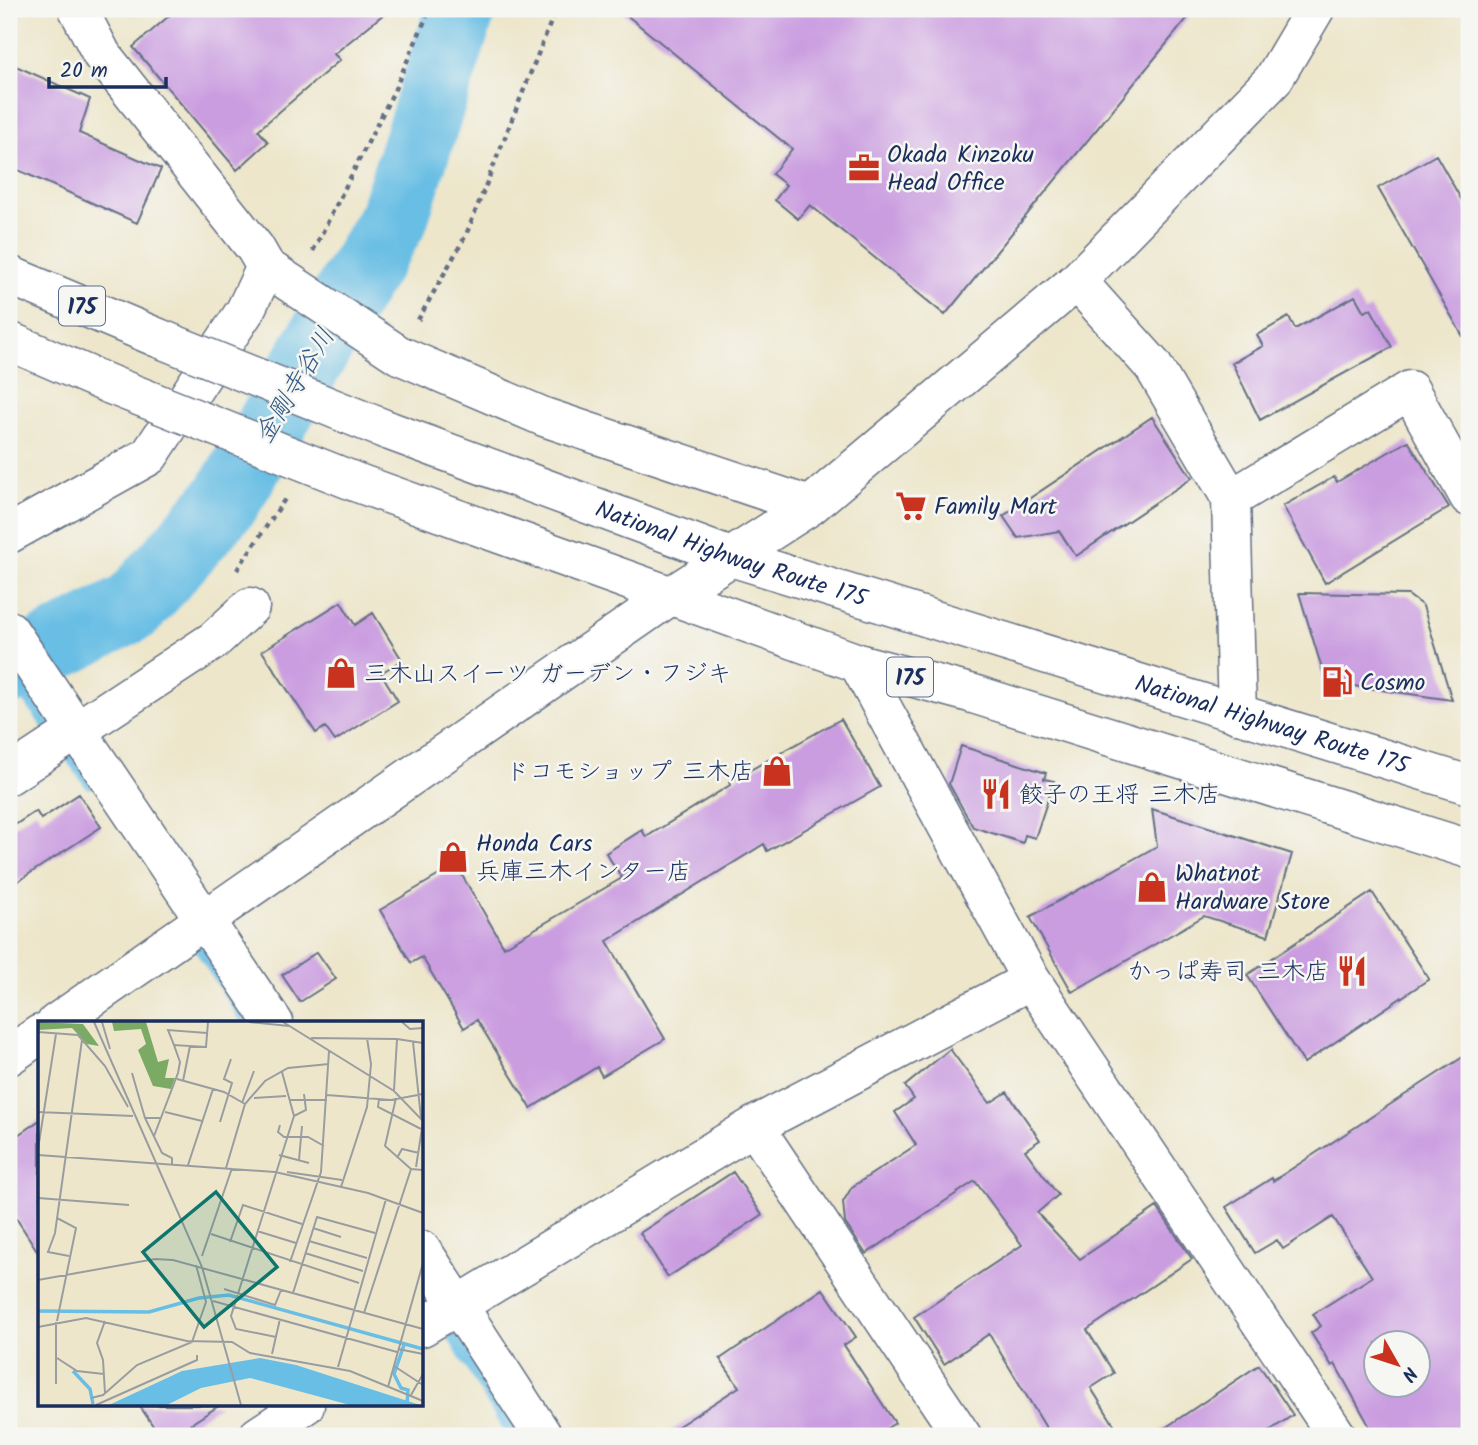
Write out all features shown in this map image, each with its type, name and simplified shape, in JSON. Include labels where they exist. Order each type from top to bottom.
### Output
[{"type":"main road","points":[[78,9],[102,55],[280,276],[399,355],[544,417],[810,506]]},
{"type":"main road","points":[[59,1021],[669,597],[810,506],[1077,281],[1273,80],[1315,9]]},
{"type":"main road","name":"National Highway Route 175","points":[[9,275],[387,430],[731,557],[1469,785]]},
{"type":"main road","points":[[9,534],[149,456],[245,310],[280,276]]},
{"type":"main road","points":[[1077,281],[1153,366],[1231,499],[1237,714]]},
{"type":"main road","name":"175","points":[[9,341],[111,386],[358,483],[858,663],[970,693],[1469,849]]},
{"type":"main road","points":[[1231,499],[1409,390],[1469,497]]},
{"type":"main road","points":[[9,775],[68,717],[213,641],[250,607]]},
{"type":"main road","points":[[9,630],[207,919],[273,1021]]},
{"type":"main road","points":[[858,663],[1031,980],[1337,1436]]},
{"type":"main road","points":[[424,1326],[754,1126],[1031,980]]},
{"type":"main road","points":[[9,1056],[38,1035]]},
{"type":"main road","points":[[754,1126],[962,1436]]},
{"type":"main road","points":[[424,1253],[543,1436]]},
{"type":"main road","points":[[258,1436],[303,1406]]},
{"type":"path","points":[[280,276],[383,115],[430,9]]},
{"type":"path","points":[[399,355],[466,235],[556,9]]},
{"type":"building","points":[[177,9],[390,9],[334,54],[340,60],[258,130],[268,142],[237,170],[133,47]]},
{"type":"building","points":[[619,9],[1195,9],[945,315],[810,205],[798,219],[775,200],[786,185],[772,174],[792,149]]},
{"type":"building","points":[[9,63],[90,99],[79,133],[161,169],[137,223],[9,166]]},
{"type":"building","points":[[1436,155],[1469,213],[1469,347],[1378,188]]},
{"type":"building","points":[[1355,296],[1364,312],[1371,309],[1392,347],[1260,420],[1232,363],[1263,346],[1257,335],[1289,317],[1295,329]]},
{"type":"building","points":[[1152,417],[1192,478],[1076,556],[1059,531],[1018,538],[1003,516]]},
{"type":"building","points":[[1408,441],[1449,507],[1325,583],[1283,506],[1334,477],[1337,482]]},
{"type":"building","points":[[1299,593],[1408,595],[1423,606],[1452,700],[1326,682]]},
{"type":"building","points":[[341,602],[355,625],[373,613],[402,660],[381,673],[398,701],[335,741],[325,727],[316,733],[262,651]]},
{"type":"building","points":[[841,719],[880,787],[767,851],[764,844],[607,941],[665,1039],[602,1076],[597,1067],[531,1108],[477,1020],[464,1028],[422,957],[411,963],[380,910],[456,865],[504,947],[622,878],[606,853],[642,830],[646,837],[730,785],[729,782]]},
{"type":"building","points":[[961,746],[1046,773],[1044,779],[1054,781],[1035,838],[1025,835],[1023,843],[973,827],[949,784]]},
{"type":"building","points":[[79,794],[101,827],[9,887],[9,829],[36,811],[41,819]]},
{"type":"building","points":[[1152,809],[1292,854],[1268,936],[1204,916],[1072,992],[1030,917],[1157,846]]},
{"type":"building","points":[[1372,892],[1429,979],[1304,1063],[1247,975]]},
{"type":"building","points":[[317,952],[336,979],[300,1002],[282,975]]},
{"type":"building","points":[[950,1049],[990,1103],[1007,1092],[1040,1140],[1025,1150],[1058,1195],[1037,1213],[1080,1259],[1157,1207],[1192,1259],[1087,1330],[1114,1373],[1091,1388],[1121,1436],[1051,1436],[989,1334],[944,1364],[914,1317],[1022,1245],[975,1181],[866,1254],[845,1223],[843,1202],[852,1187],[916,1145],[895,1112],[914,1099],[905,1086]]},
{"type":"building","points":[[1469,1053],[1469,1436],[1375,1436],[1335,1364],[1332,1366],[1311,1333],[1321,1326],[1313,1314],[1372,1277],[1333,1217],[1283,1249],[1277,1240],[1255,1253],[1226,1207],[1272,1178],[1273,1181]]},
{"type":"building","points":[[38,1121],[38,1252],[9,1207],[9,1141]]},
{"type":"building","points":[[733,1172],[762,1215],[668,1277],[640,1233]]},
{"type":"building","points":[[823,1289],[856,1337],[844,1345],[895,1423],[875,1436],[663,1436],[739,1387],[720,1359]]},
{"type":"building","points":[[1259,1365],[1293,1415],[1262,1436],[1153,1436]]},
{"type":"building","points":[[140,1406],[218,1406],[172,1436],[160,1436]]},
{"type":"waterway","name":"金剛寺谷川","points":[[9,670],[133,607],[227,499],[393,219],[461,9]]},
{"type":"waterway","points":[[9,672],[90,783]]},
{"type":"waterway","points":[[192,935],[247,1021]]},
{"type":"waterway","points":[[443,1319],[513,1436]]},
{"type":"place","name":"Okada Kinzoku Head Office","points":[[864,168]]},
{"type":"place","name":"Family Mart","points":[[911,506]]},
{"type":"place","name":"三木山スイーツ ガーデン・フジキ","points":[[341,673]]},
{"type":"place","name":"Cosmo","points":[[1337,682]]},
{"type":"place","name":"ドコモショップ 三木店","points":[[777,771]]},
{"type":"place","name":"餃子の王将 三木店","points":[[996,794]]},
{"type":"place","name":"Honda Cars 兵庫三木インター店","points":[[453,857]]},
{"type":"place","name":"Whatnot Hardware Store","points":[[1152,887]]},
{"type":"place","name":"かっぱ寿司 三木店","points":[[1352,971]]}]
